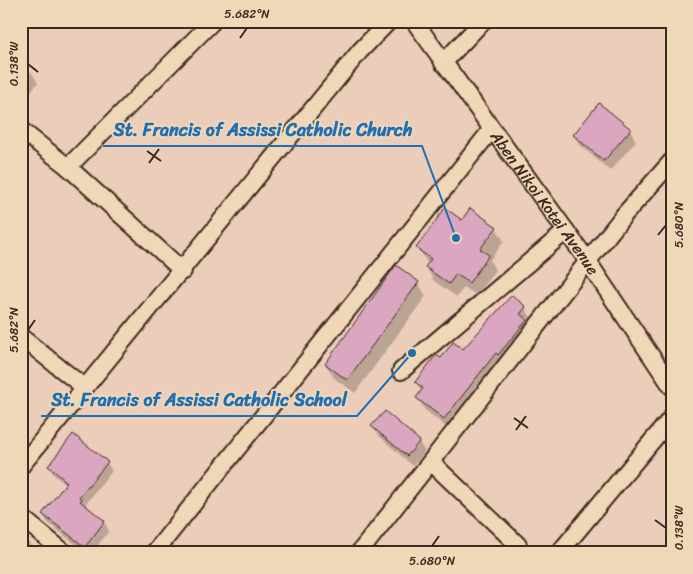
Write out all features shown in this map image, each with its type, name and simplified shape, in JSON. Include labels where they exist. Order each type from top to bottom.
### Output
[{"type":"street","points":[[68,167],[213,21]]},
{"type":"street","points":[[21,466],[183,271],[360,51],[389,21]]},
{"type":"street","name":"Aben Nikoi Kotei Avenue","points":[[414,21],[566,231],[672,387]]},
{"type":"street","points":[[443,63],[483,21]]},
{"type":"street","points":[[154,553],[492,129]]},
{"type":"street","points":[[21,130],[68,167],[183,271]]},
{"type":"street","points":[[359,553],[624,215],[672,161]]},
{"type":"street","points":[[401,371],[566,231]]},
{"type":"street","points":[[21,337],[85,388]]},
{"type":"street","points":[[559,553],[672,417]]},
{"type":"street","points":[[431,462],[518,545]]},
{"type":"street","points":[[21,517],[65,553]]},
{"type":"building","points":[[599,103],[631,129],[604,161],[573,135]]},
{"type":"building","points":[[445,208],[462,220],[470,208],[497,227],[480,249],[489,255],[469,283],[456,274],[449,284],[425,267],[431,259],[416,248]]},
{"type":"building","points":[[396,265],[419,282],[347,380],[325,364]]},
{"type":"building","points":[[512,295],[526,307],[520,314],[527,320],[498,355],[496,353],[444,419],[416,398],[423,388],[415,382],[436,355],[441,358],[453,342],[463,349]]},
{"type":"building","points":[[385,411],[420,441],[407,456],[371,426]]},
{"type":"building","points":[[73,434],[108,462],[79,497],[82,499],[80,501],[105,521],[85,547],[42,514],[67,482],[48,466]]},
{"type":"place","name":"St. Francis of Assissi Catholic Church","points":[[456,238]]},
{"type":"place","name":"St. Francis of Assissi Catholic School","points":[[412,353]]}]
